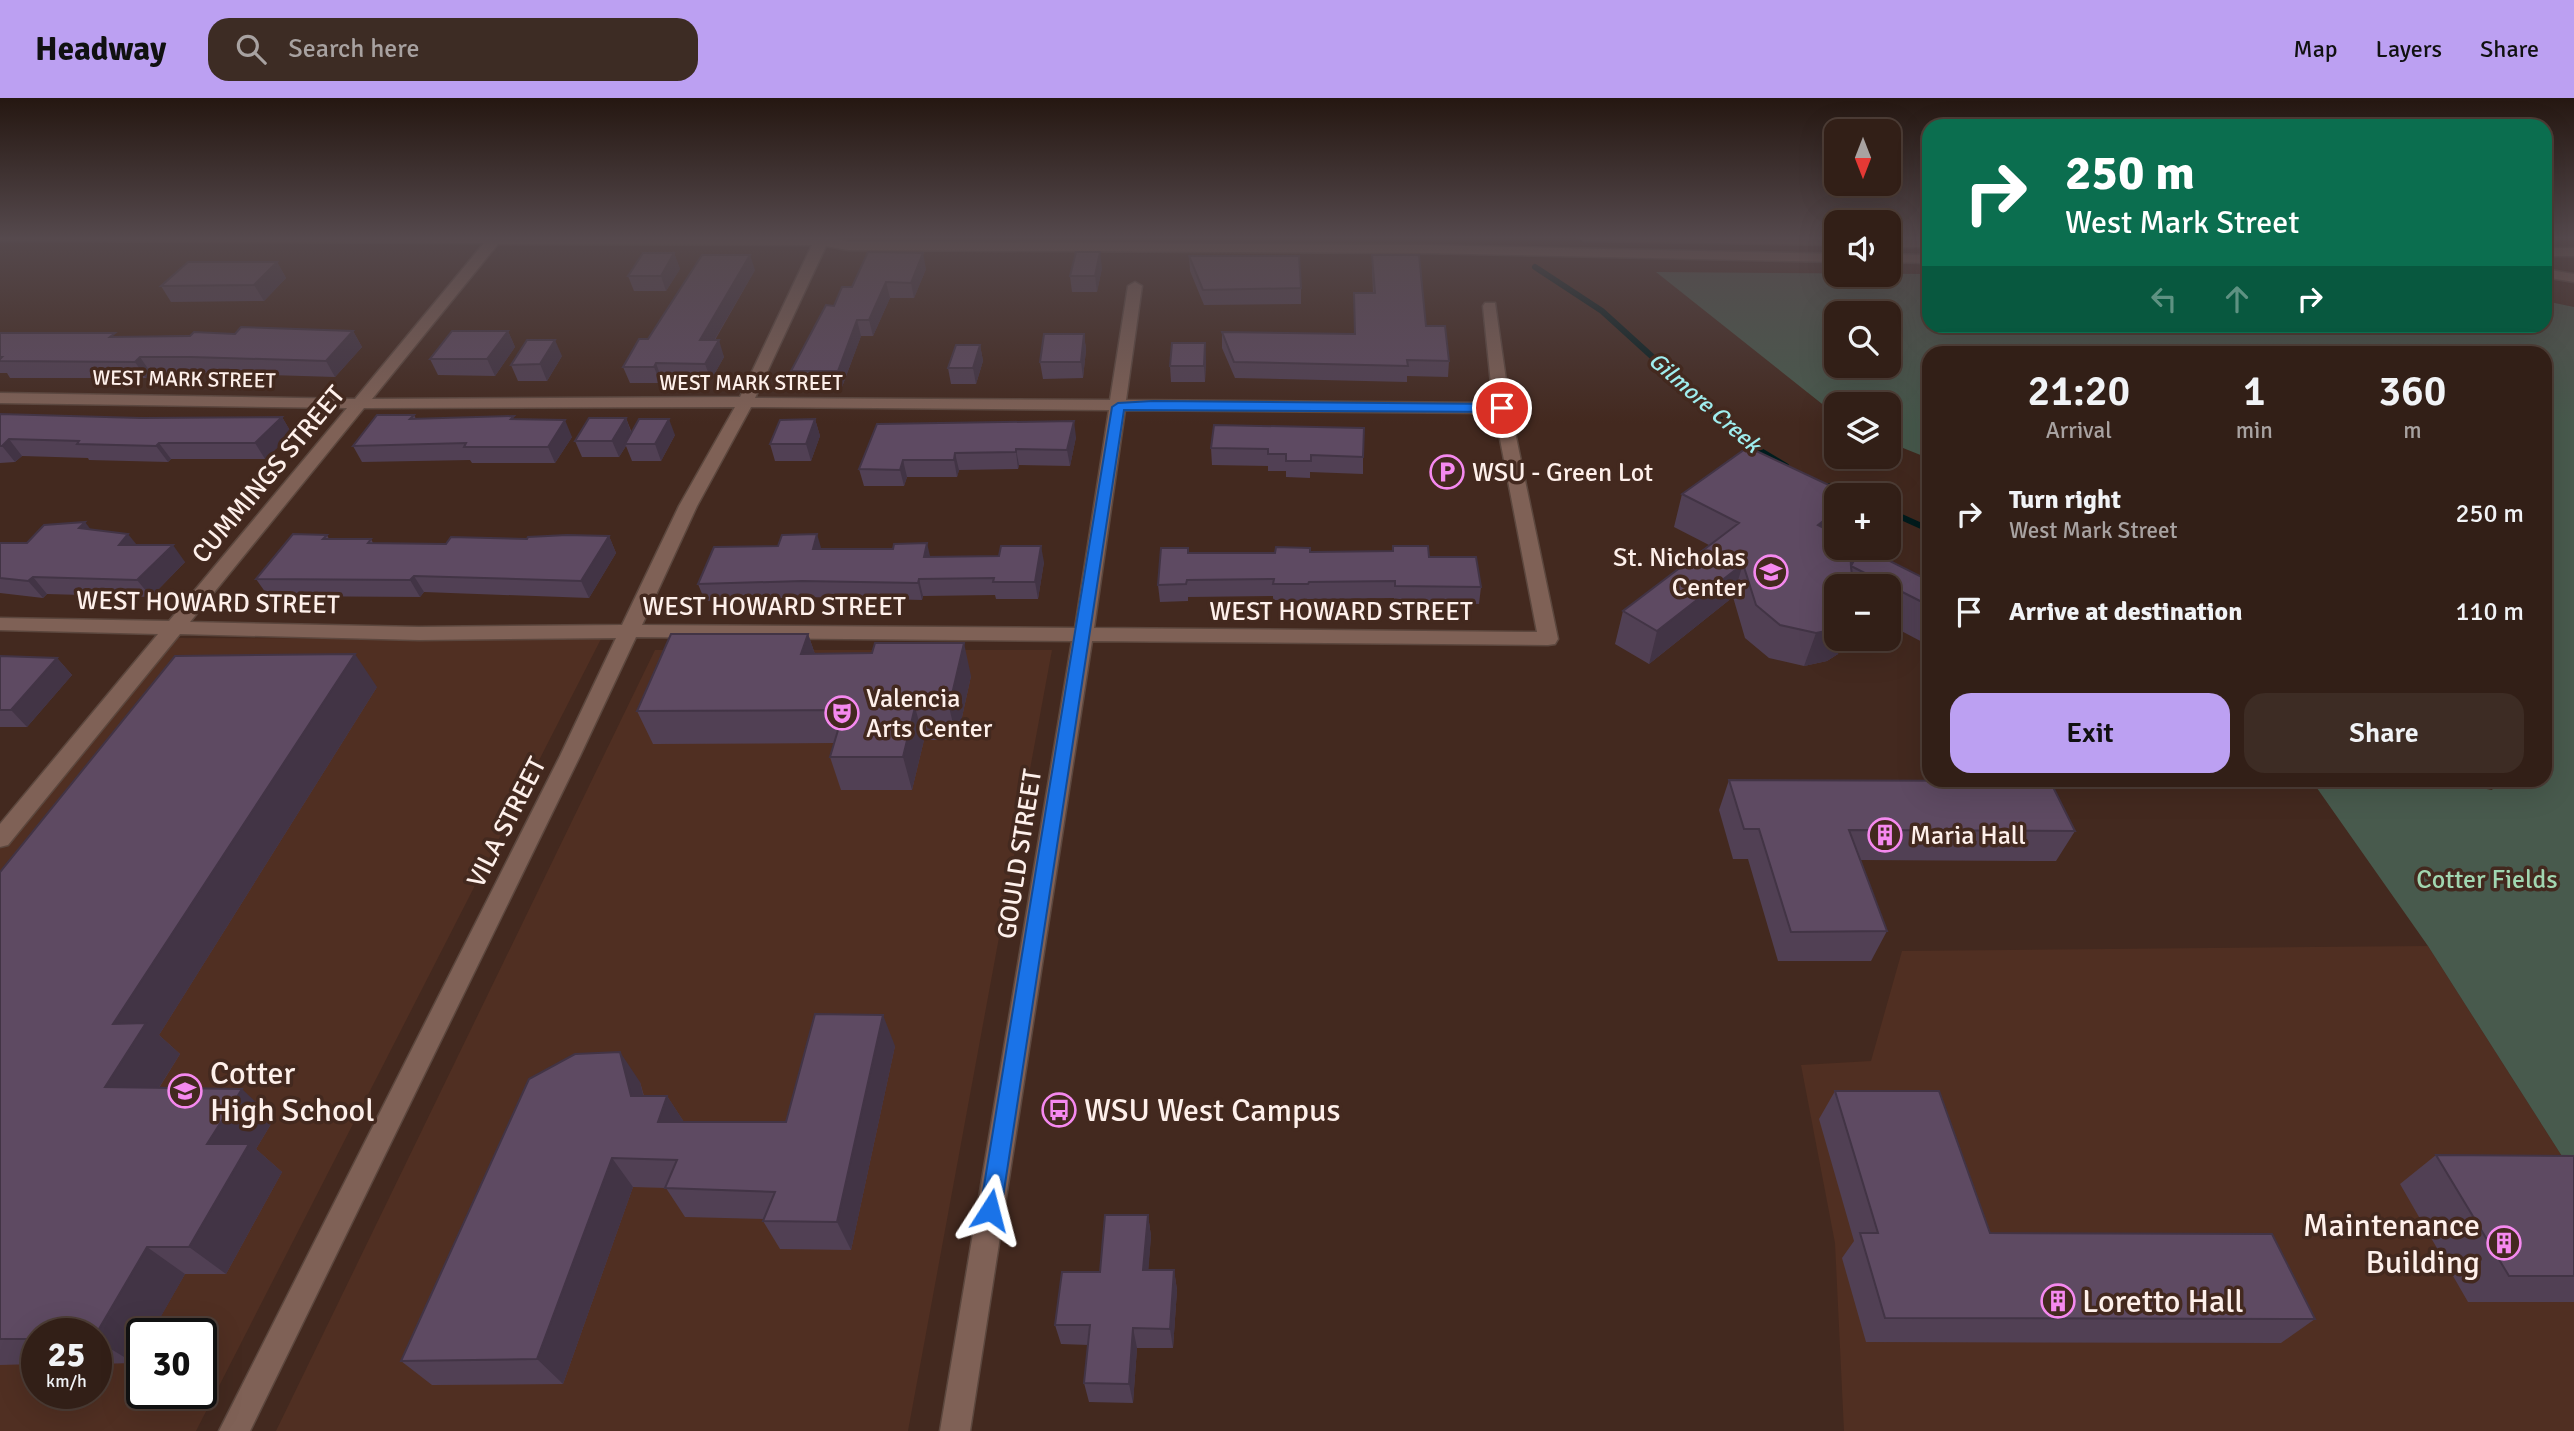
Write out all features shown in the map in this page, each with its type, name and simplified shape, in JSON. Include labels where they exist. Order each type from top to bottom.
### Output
[{"type":"street","name":"CUMMINGS STREET","points":[[0,839],[445,299]]},
{"type":"street","name":"VILA STREET","points":[[234,1431],[570,756],[688,506],[745,403],[797,299]]},
{"type":"street","name":"GOULD STREET","points":[[955,1431],[1083,635],[1133,299]]},
{"type":"street","points":[[1490,306],[1502,408]]},
{"type":"street","name":"WEST MARK STREET","points":[[0,398],[360,403],[1502,408]]},
{"type":"street","name":"WEST HOWARD STREET","points":[[0,624],[174,628],[1548,639],[1502,408]]},
{"type":"shaded area","name":"Cotter High School","points":[[172,638],[601,639],[217,1390],[217,1318],[126,1318],[126,1409],[207,1409],[196,1431],[0,1431],[0,849]]},
{"type":"shaded area","points":[[655,650],[1052,650],[908,1431],[276,1431]]},
{"type":"shaded area","points":[[2428,946],[2574,1175],[2574,1431],[1844,1431],[1835,1243],[1801,1065],[1871,1061],[1902,951]]},
{"type":"green space","name":"Cotter Fields","points":[[1690,299],[1922,299],[1922,333],[2552,333],[2552,302],[2574,307],[2574,1175],[2428,946],[2316,787],[2476,787],[2492,790],[2494,787],[2552,787],[2552,346],[1922,346],[1922,456],[1901,447],[1901,392],[1824,392],[1824,405]]},
{"type":"building","points":[[674,299],[724,299],[700,340],[719,340],[705,364],[656,363],[654,367],[623,367],[639,339],[648,339]]},
{"type":"building","points":[[837,299],[878,299],[869,320],[857,320],[838,371],[791,371],[826,305],[834,306]]},
{"type":"building","points":[[1354,299],[1423,299],[1426,326],[1445,326],[1449,361],[1407,360],[1408,366],[1234,362],[1222,332],[1355,334]]},
{"type":"building","points":[[241,327],[353,331],[326,361],[140,357],[135,362],[0,361],[0,333],[115,333],[110,337],[190,336],[194,332],[235,334]]},
{"type":"building","points":[[452,331],[508,331],[487,359],[430,359]]},
{"type":"building","points":[[1044,334],[1084,334],[1081,362],[1040,362]]},
{"type":"building","points":[[527,340],[555,340],[540,364],[511,365]]},
{"type":"building","points":[[1172,343],[1205,343],[1204,366],[1170,366]]},
{"type":"building","points":[[956,345],[980,345],[973,368],[948,368]]},
{"type":"building","points":[[0,414],[141,418],[282,417],[255,443],[159,443],[156,446],[9,439],[0,446]]},
{"type":"building","points":[[377,415],[414,415],[410,419],[514,416],[511,419],[565,420],[548,447],[464,447],[466,443],[353,446]]},
{"type":"building","points":[[589,418],[626,418],[612,441],[575,441]]},
{"type":"building","points":[[639,419],[669,419],[655,444],[625,444]]},
{"type":"building","points":[[815,419],[806,444],[770,444],[780,420]]},
{"type":"building","points":[[1074,421],[1067,450],[1016,449],[1016,452],[955,453],[954,460],[903,460],[900,470],[859,469],[877,424]]},
{"type":"building","points":[[1214,425],[1364,428],[1363,457],[1311,455],[1311,461],[1286,461],[1286,454],[1268,454],[1268,449],[1211,448]]},
{"type":"building","points":[[1748,447],[1824,483],[1824,520],[1818,525],[1824,528],[1824,560],[1851,560],[1852,574],[1824,574],[1824,631],[1816,633],[1780,625],[1756,605],[1743,564],[1657,631],[1623,611],[1739,523],[1682,494]]},
{"type":"building","points":[[85,522],[79,528],[128,534],[119,545],[173,545],[137,580],[33,577],[28,581],[0,578],[0,543],[27,543],[44,525]]},
{"type":"building","points":[[293,534],[327,535],[323,539],[371,539],[368,543],[446,544],[451,537],[527,539],[567,535],[609,536],[581,581],[414,576],[410,580],[256,579]]},
{"type":"building","points":[[817,534],[813,549],[893,549],[894,544],[927,543],[924,557],[999,556],[1001,546],[1041,546],[1035,582],[993,582],[994,578],[919,579],[918,583],[802,581],[698,584],[714,547],[778,546],[782,535]]},
{"type":"building","points":[[1393,546],[1428,546],[1429,557],[1476,557],[1481,587],[1395,586],[1395,581],[1273,584],[1274,579],[1187,580],[1186,584],[1158,585],[1161,548],[1188,548],[1188,553],[1275,553],[1276,547],[1310,548],[1310,552],[1393,551]]},
{"type":"building","points":[[1854,560],[1888,560],[1922,577],[1922,602],[1901,591],[1901,574],[1867,574],[1851,566]]},
{"type":"building","points":[[671,634],[808,634],[801,654],[872,653],[875,643],[964,643],[949,707],[915,707],[903,757],[830,757],[844,710],[637,711]]},
{"type":"building","points":[[355,654],[113,1024],[146,1023],[105,1087],[242,1089],[207,1144],[249,1144],[189,1247],[147,1247],[105,1318],[21,1318],[21,1339],[0,1339],[0,872],[175,656]]},
{"type":"building","points":[[0,656],[57,658],[11,710],[0,710]]},
{"type":"building","points":[[1729,780],[1922,781],[1922,787],[2053,787],[2075,831],[1849,830],[1887,931],[1791,932],[1759,829],[1744,829]]},
{"type":"building","points":[[815,1014],[883,1015],[837,1222],[763,1221],[775,1192],[665,1188],[677,1160],[612,1158],[537,1359],[401,1361],[529,1079],[575,1054],[620,1052],[631,1096],[667,1096],[658,1122],[786,1122]]},
{"type":"building","points":[[1835,1091],[1939,1091],[1990,1233],[2272,1234],[2315,1319],[1885,1318],[1860,1233],[1878,1233]]},
{"type":"building","points":[[2436,1155],[2574,1156],[2574,1276],[2509,1276]]},
{"type":"building","points":[[1105,1215],[1148,1215],[1143,1270],[1174,1270],[1170,1329],[1133,1328],[1129,1384],[1084,1383],[1090,1325],[1055,1325],[1062,1272],[1100,1272]]},
{"type":"waterway","name":"Gilmore Creek","points":[[1584,299],[1602,311],[1746,442],[1786,466]]},
{"type":"waterway","name":"Gilmore Creek","points":[[1901,517],[1922,526]]},
{"type":"place","name":"WSU - Green Lot","points":[[1447,472]]},
{"type":"place","name":"St. Nicholas Center","points":[[1771,572]]},
{"type":"place","name":"Valencia Arts Center","points":[[842,713]]},
{"type":"place","name":"Maria Hall","points":[[1885,835]]},
{"type":"place","name":"Cotter High School","points":[[185,1091]]},
{"type":"place","name":"WSU West Campus","points":[[1059,1110]]},
{"type":"place","name":"Maintenance Building","points":[[2504,1243]]},
{"type":"place","name":"Loretto Hall","points":[[2058,1301]]},
{"type":"route","points":[[990,1210],[1083,635],[1113,425],[1118,407],[1502,408]]}]
